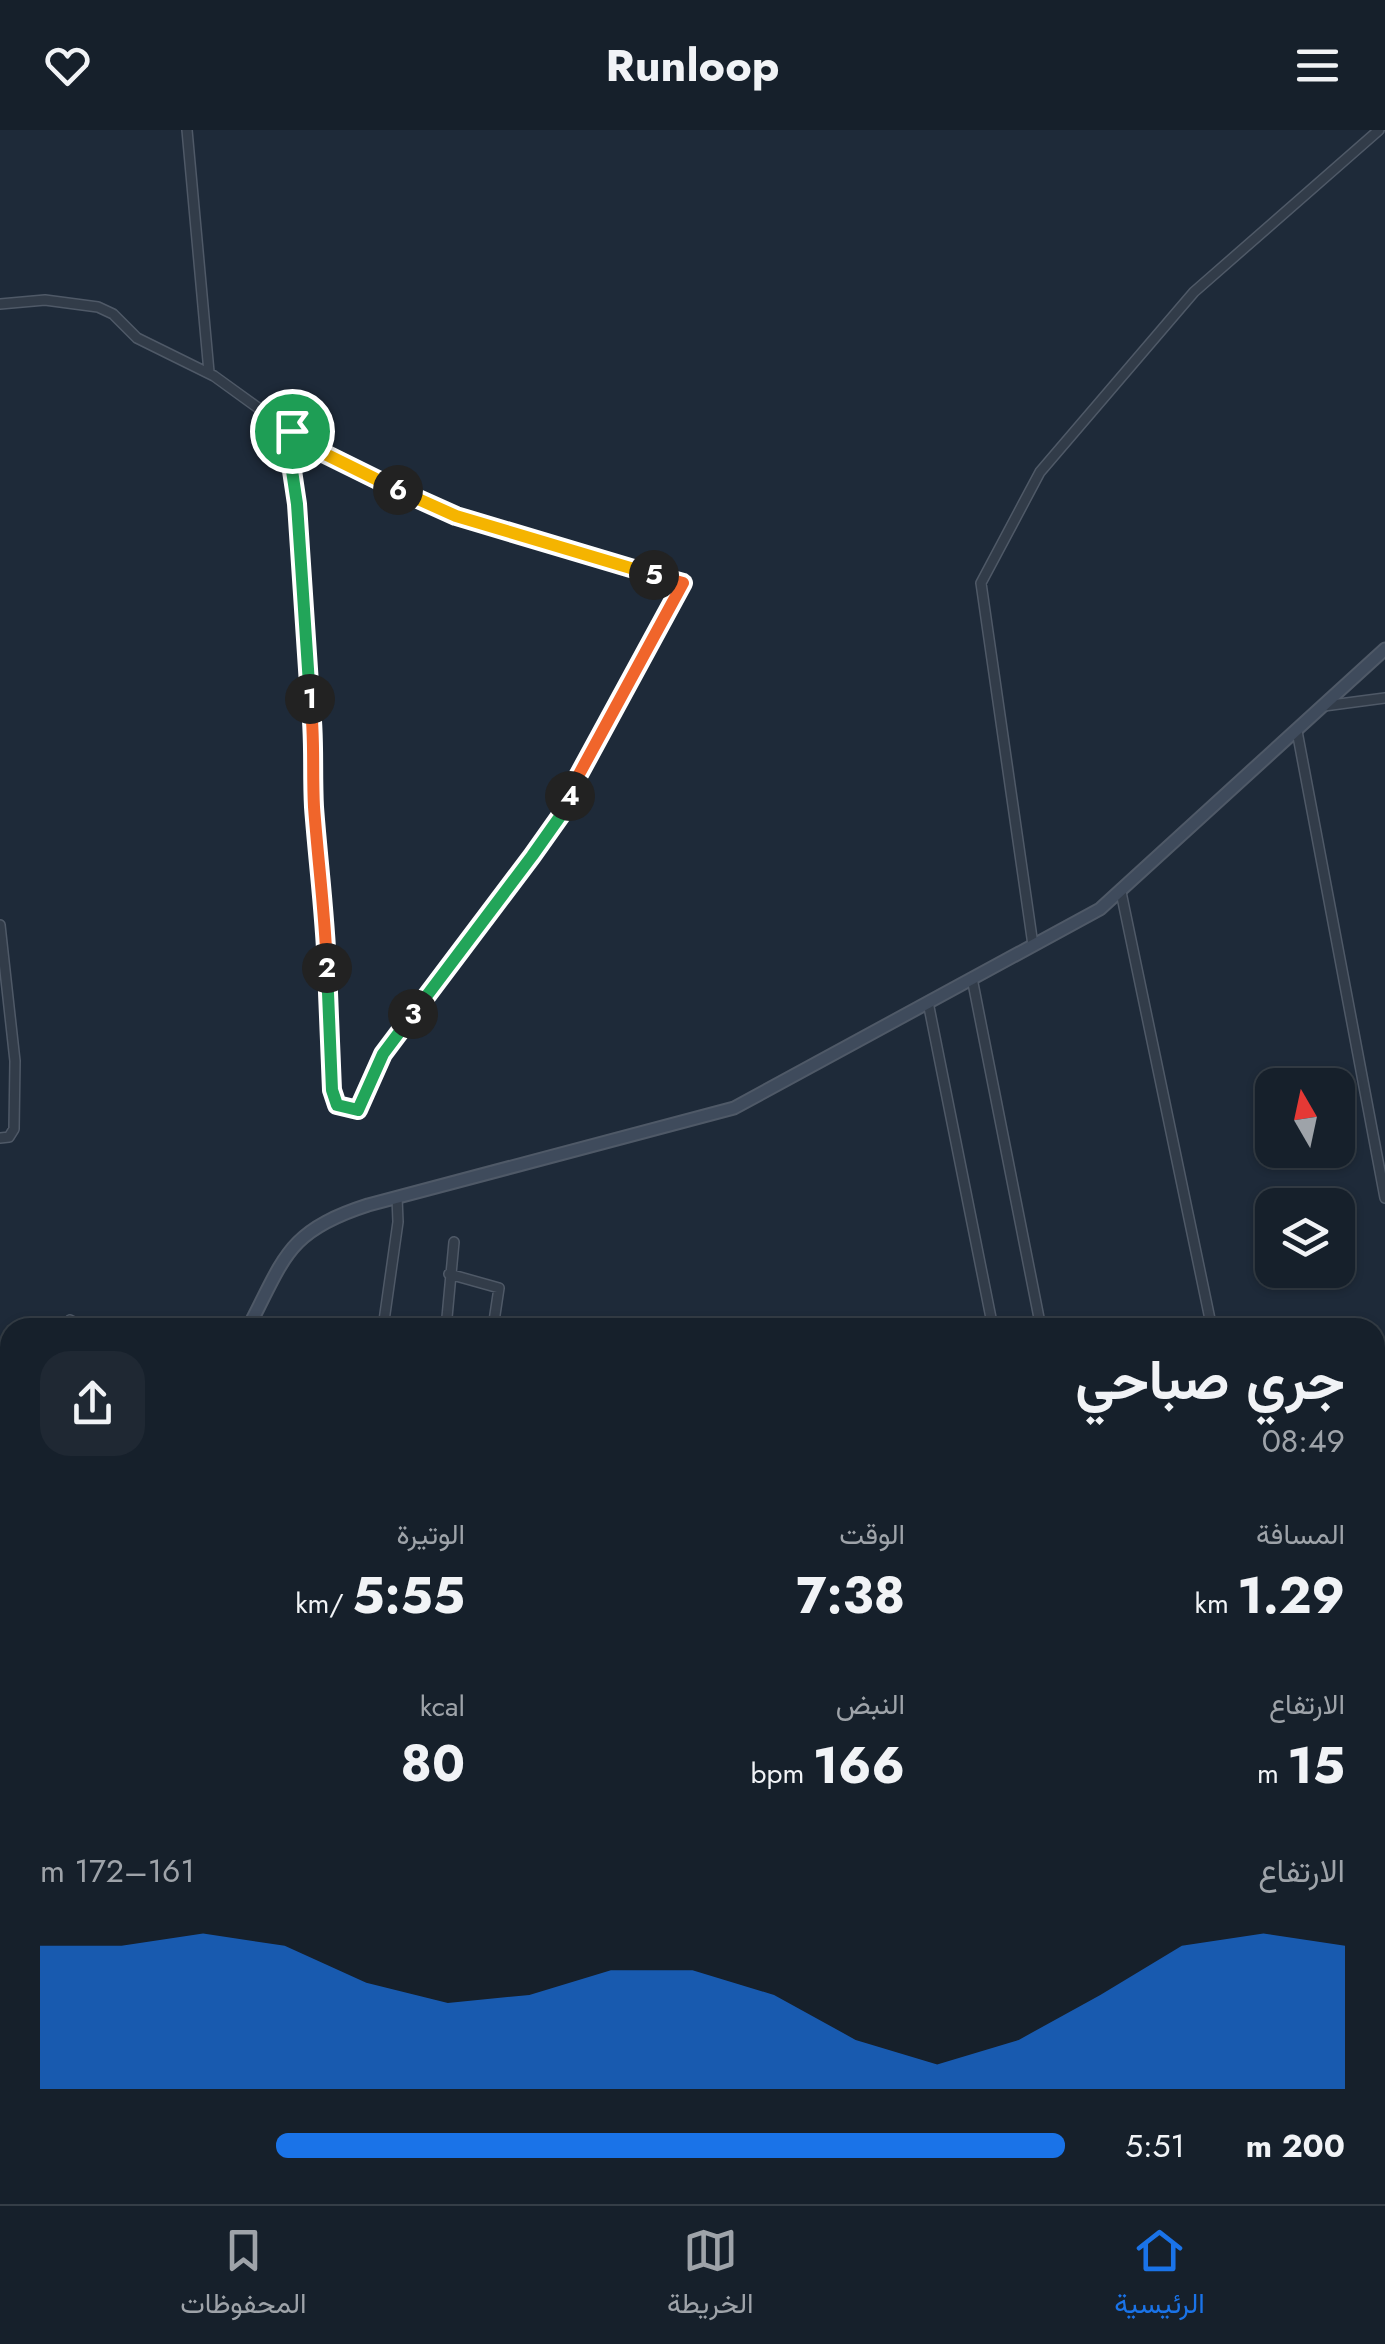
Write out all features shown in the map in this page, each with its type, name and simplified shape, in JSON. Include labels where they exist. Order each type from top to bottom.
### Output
[{"type":"main road","points":[[253,1318],[289,1251],[304,1234],[342,1213],[734,1108],[1100,909],[1385,650]]},
{"type":"street","points":[[187,130],[209,372]]},
{"type":"street","points":[[1033,946],[981,583],[1040,472],[1194,292],[1379,130]]},
{"type":"street","points":[[0,304],[45,300],[98,307],[114,314],[138,338],[209,372],[292,431],[315,449],[456,516],[683,583],[577,778],[566,808],[383,1054],[358,1110],[337,1105],[332,1090],[326,942],[310,746],[314,730],[306,673],[297,504],[288,444],[292,431]]},
{"type":"street","points":[[1324,706],[1385,698]]},
{"type":"street","points":[[1297,730],[1385,1198]]},
{"type":"street","points":[[1120,892],[1210,1318]]},
{"type":"street","points":[[0,925],[15,1061],[14,1129],[9,1137],[0,1138]]},
{"type":"street","points":[[972,978],[1039,1318]]},
{"type":"street","points":[[928,1002],[991,1318]]},
{"type":"street","points":[[384,1318],[398,1222],[397,1197]]},
{"type":"street","points":[[446,1318],[454,1242]]},
{"type":"street","points":[[448,1274],[499,1288],[494,1318]]},
{"type":"route","points":[[292,431],[315,449],[456,516],[683,583],[577,778],[566,808],[383,1054],[358,1110],[337,1105],[332,1090],[326,942],[310,746],[314,730],[306,673],[297,504],[288,444],[292,431]]}]
